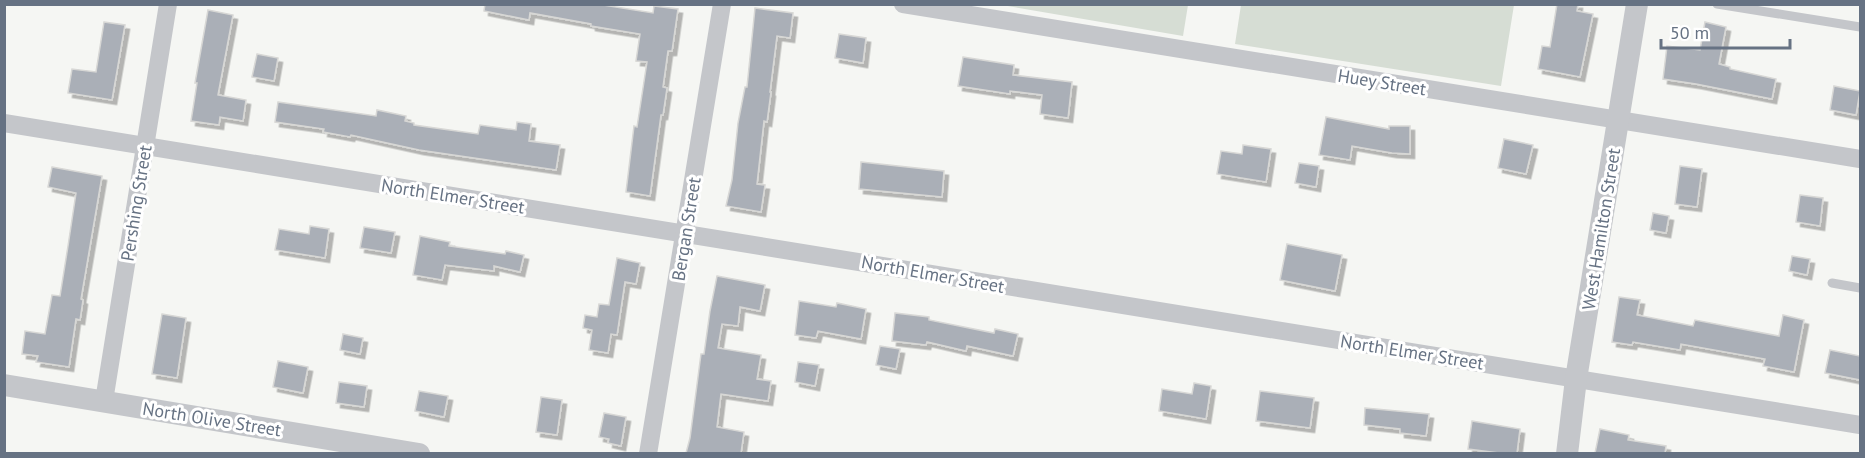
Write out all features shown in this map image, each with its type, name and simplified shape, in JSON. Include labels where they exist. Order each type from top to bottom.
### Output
[{"type":"street","name":"Pershing Street","points":[[104,401],[168,4]]},
{"type":"street","name":"Bergan Street","points":[[648,453],[723,4]]},
{"type":"street","name":"Huey Street","points":[[903,4],[1860,159]]},
{"type":"street","name":"West Hamilton Street","points":[[1567,453],[1576,379],[1637,4]]},
{"type":"street","name":"North Elmer Street","points":[[4,123],[1860,425]]},
{"type":"street","name":"North Olive Street","points":[[4,386],[418,453]]},
{"type":"lane","points":[[1717,4],[1860,27]]},
{"type":"lane","points":[[1832,283],[1860,288]]},
{"type":"shaded area","points":[[1188,4],[1183,36],[1002,5]]},
{"type":"shaded area","points":[[1241,4],[1514,5],[1501,86],[1235,44]]},
{"type":"building","points":[[485,4],[597,4],[653,13],[654,6],[678,9],[672,51],[668,51],[663,87],[667,88],[650,196],[626,192],[634,126],[637,127],[647,62],[636,61],[640,34],[530,13],[529,20],[484,11]]},
{"type":"building","points":[[1557,4],[1578,4],[1577,11],[1593,14],[1580,77],[1538,69],[1542,46],[1550,47]]},
{"type":"building","points":[[755,8],[793,13],[790,38],[777,36],[757,184],[765,185],[761,212],[726,206],[732,180],[738,123],[745,87],[747,87]]},
{"type":"building","points":[[208,10],[233,15],[218,95],[246,100],[243,121],[220,117],[219,125],[191,121]]},
{"type":"building","points":[[104,22],[125,25],[112,100],[68,93],[72,69],[96,72]]},
{"type":"building","points":[[1705,22],[1726,27],[1719,64],[1730,67],[1730,69],[1776,79],[1772,99],[1663,79],[1667,46],[1700,50]]},
{"type":"building","points":[[839,34],[866,38],[863,63],[835,58]]},
{"type":"building","points":[[257,54],[278,58],[274,81],[252,77]]},
{"type":"building","points":[[963,57],[1014,65],[1013,75],[1072,82],[1068,118],[1040,114],[1042,95],[1010,91],[1010,94],[958,86]]},
{"type":"building","points":[[1834,86],[1860,91],[1856,115],[1830,110]]},
{"type":"building","points":[[278,102],[376,116],[377,110],[406,116],[405,121],[414,123],[414,125],[478,134],[480,125],[516,130],[517,122],[531,124],[529,141],[560,145],[556,170],[419,150],[351,135],[350,137],[323,132],[324,129],[275,122]]},
{"type":"building","points":[[1326,117],[1389,129],[1389,126],[1410,126],[1410,154],[1352,146],[1350,160],[1319,155]]},
{"type":"building","points":[[1504,139],[1533,145],[1526,174],[1498,168]]},
{"type":"building","points":[[1243,145],[1271,149],[1266,182],[1217,174],[1221,151],[1242,154]]},
{"type":"building","points":[[861,162],[944,171],[942,197],[859,189]]},
{"type":"building","points":[[1299,163],[1319,166],[1316,187],[1295,183]]},
{"type":"building","points":[[1680,166],[1702,169],[1697,207],[1675,204]]},
{"type":"building","points":[[52,167],[102,176],[81,299],[83,300],[80,320],[76,319],[69,367],[36,362],[38,356],[22,354],[25,331],[45,334],[52,295],[60,296],[76,193],[48,187]]},
{"type":"building","points":[[1800,195],[1823,198],[1820,226],[1796,222]]},
{"type":"building","points":[[1653,213],[1669,216],[1666,233],[1650,230]]},
{"type":"building","points":[[310,226],[329,229],[325,258],[275,250],[279,229],[309,234]]},
{"type":"building","points":[[364,227],[395,232],[391,253],[360,248]]},
{"type":"building","points":[[420,236],[450,242],[449,246],[505,254],[506,251],[524,255],[520,272],[494,266],[494,271],[445,265],[442,280],[413,275]]},
{"type":"building","points":[[1287,244],[1342,255],[1335,291],[1280,280]]},
{"type":"building","points":[[1792,256],[1810,259],[1807,275],[1789,271]]},
{"type":"building","points":[[617,258],[640,263],[636,284],[625,282],[617,335],[611,334],[608,353],[589,350],[592,330],[583,328],[585,315],[597,317],[599,304],[609,305]]},
{"type":"building","points":[[717,276],[765,285],[760,311],[740,307],[738,326],[722,324],[718,348],[761,355],[757,379],[771,381],[768,401],[721,394],[717,427],[744,432],[741,453],[686,453],[701,354],[704,354]]},
{"type":"building","points":[[1619,297],[1640,300],[1637,315],[1693,326],[1695,320],[1779,336],[1783,315],[1804,320],[1794,372],[1763,366],[1765,359],[1681,344],[1680,350],[1633,342],[1632,345],[1612,342]]},
{"type":"building","points":[[799,301],[836,307],[837,303],[866,309],[861,339],[818,331],[816,338],[795,335]]},
{"type":"building","points":[[895,313],[929,317],[929,320],[994,333],[995,329],[1018,334],[1013,356],[967,346],[966,351],[927,342],[926,345],[892,341]]},
{"type":"building","points":[[162,314],[186,318],[177,378],[152,374]]},
{"type":"building","points":[[343,334],[363,338],[360,354],[340,350]]},
{"type":"building","points":[[880,346],[900,349],[896,369],[876,365]]},
{"type":"building","points":[[1830,350],[1860,356],[1860,380],[1825,373]]},
{"type":"building","points":[[278,361],[308,367],[303,393],[273,387]]},
{"type":"building","points":[[798,362],[819,365],[815,386],[795,382]]},
{"type":"building","points":[[339,382],[367,386],[364,407],[336,403]]},
{"type":"building","points":[[1194,383],[1211,386],[1206,419],[1159,411],[1162,389],[1192,394]]},
{"type":"building","points":[[419,391],[448,396],[444,417],[415,411]]},
{"type":"building","points":[[1260,391],[1314,398],[1310,428],[1256,421]]},
{"type":"building","points":[[541,397],[562,400],[557,435],[536,432]]},
{"type":"building","points":[[1365,408],[1429,414],[1426,436],[1400,433],[1400,429],[1364,425]]},
{"type":"building","points":[[604,413],[626,417],[621,446],[608,443],[609,439],[599,437]]},
{"type":"building","points":[[1472,421],[1520,429],[1517,453],[1468,449]]},
{"type":"building","points":[[1600,429],[1629,435],[1628,440],[1666,446],[1665,453],[1595,453]]}]
